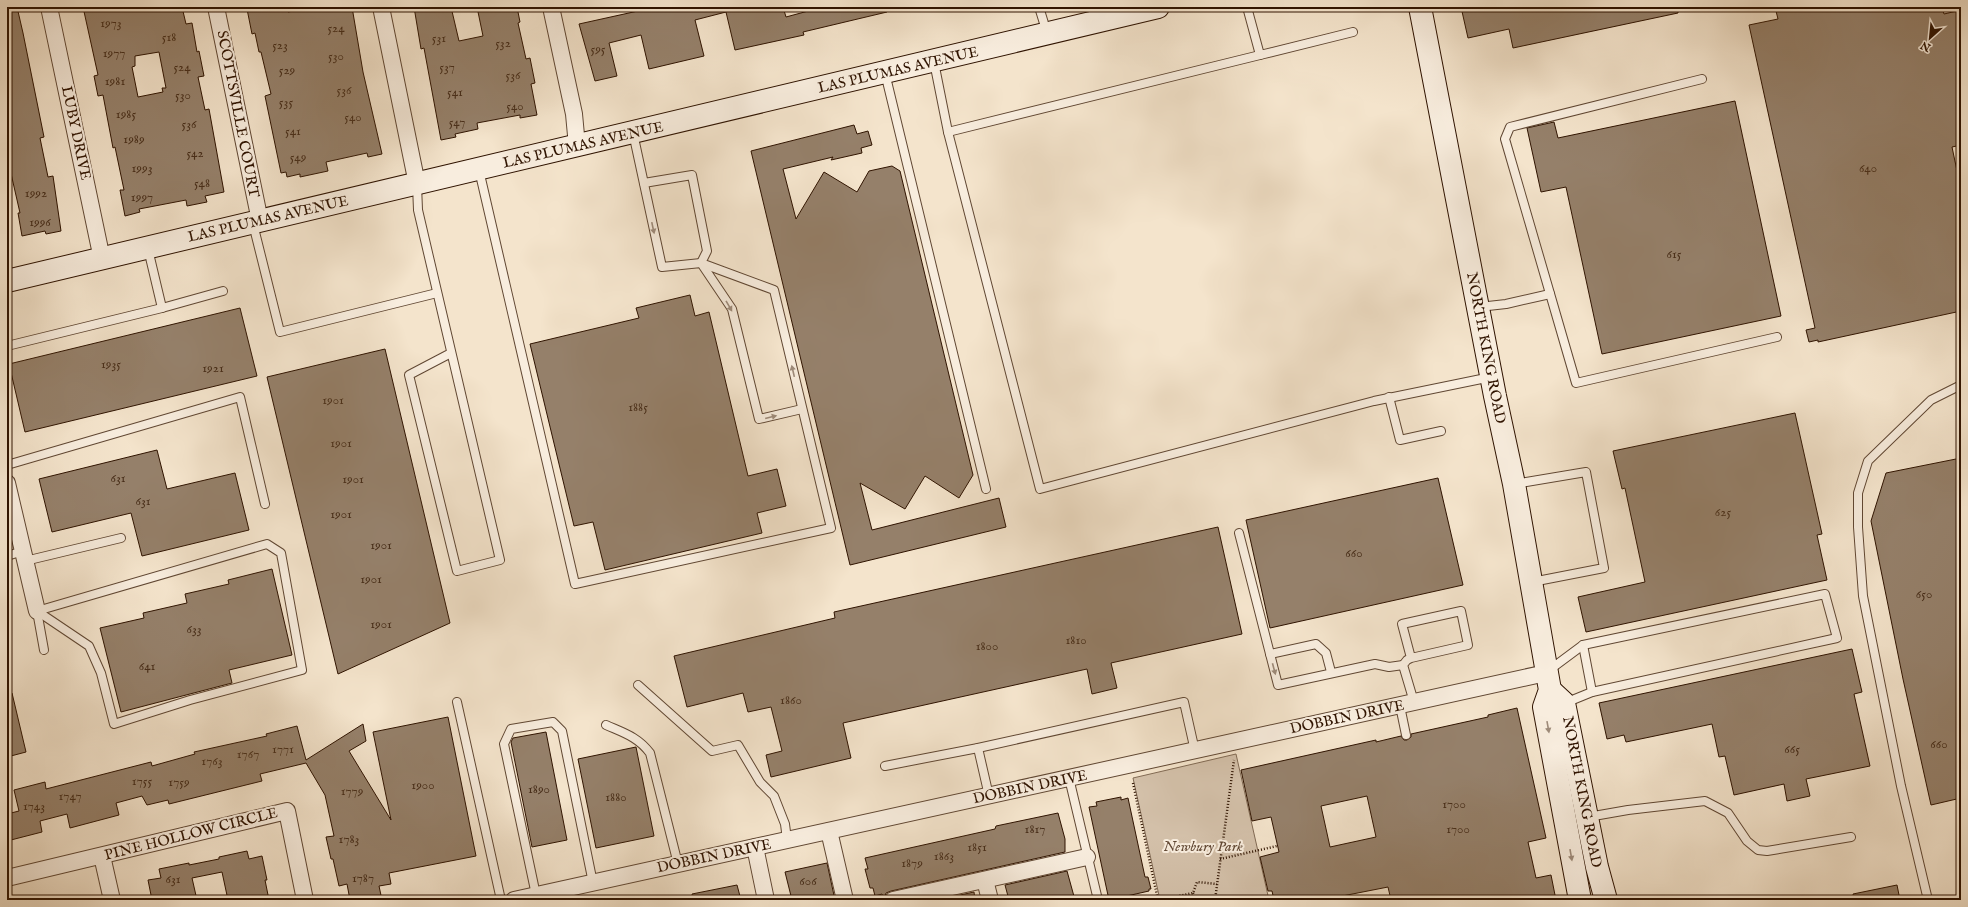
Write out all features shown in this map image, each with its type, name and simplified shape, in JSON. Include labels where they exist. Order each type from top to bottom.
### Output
[{"type":"street","name":"LUBY DRIVE","points":[[49,7],[102,259]]},
{"type":"street","name":"SCOTTSVILLE COURT","points":[[216,7],[256,222]]},
{"type":"street","points":[[381,7],[417,184]]},
{"type":"street","points":[[551,7],[574,114],[577,146]]},
{"type":"street","name":"LAS PLUMAS AVENUE","points":[[7,281],[1158,7]]},
{"type":"street","name":"NORTH KING ROAD","points":[[1420,7],[1553,689],[1587,817],[1606,900]]},
{"type":"street","points":[[7,484],[9,501],[37,611]]},
{"type":"street","name":"NORTH KING ROAD","points":[[1553,689],[1544,707],[1580,900]]},
{"type":"street","name":"DOBBIN DRIVE","points":[[514,900],[1407,704],[1553,689]]},
{"type":"street","name":"PINE HOLLOW CIRCLE","points":[[7,878],[287,811],[305,900]]},
{"type":"street","points":[[829,831],[845,900]]},
{"type":"street","points":[[755,847],[766,900]]},
{"type":"street","points":[[102,856],[112,900]]},
{"type":"street","points":[[893,900],[1087,857]]},
{"type":"street","points":[[985,880],[990,900]]},
{"type":"lane","points":[[1039,7],[1048,34]]},
{"type":"lane","points":[[1247,7],[1260,54]]},
{"type":"lane","points":[[948,132],[1353,32]]},
{"type":"lane","points":[[934,61],[948,132],[1040,489],[1389,397],[1491,377]]},
{"type":"lane","points":[[885,73],[986,489]]},
{"type":"lane","points":[[1702,79],[1510,127],[1505,139],[1550,294],[1576,383],[1777,337]]},
{"type":"lane","points":[[479,169],[575,584],[831,528],[774,290],[701,263],[662,267],[632,133]]},
{"type":"lane","points":[[644,186],[692,175],[707,251],[701,263]]},
{"type":"lane","points":[[417,184],[418,210],[500,560],[457,571],[409,375],[451,352]]},
{"type":"lane","points":[[256,222],[280,332],[437,293]]},
{"type":"lane","points":[[147,248],[162,308]]},
{"type":"lane","points":[[701,263],[732,309],[759,419],[802,409]]},
{"type":"lane","points":[[7,346],[223,292]]},
{"type":"lane","points":[[1479,307],[1506,304],[1550,294]]},
{"type":"lane","points":[[1928,900],[1901,786],[1863,596],[1858,527],[1858,493],[1868,461],[1931,400],[1961,385]]},
{"type":"lane","points":[[7,465],[240,397],[265,504]]},
{"type":"lane","points":[[1389,397],[1400,440],[1441,431]]},
{"type":"lane","points":[[1514,484],[1586,472],[1604,568],[1531,582]]},
{"type":"lane","points":[[1239,533],[1278,684],[1375,664],[1389,667],[1403,665],[1411,658],[1468,645],[1461,611],[1402,624],[1411,658]]},
{"type":"lane","points":[[7,556],[24,556],[121,538]]},
{"type":"lane","points":[[267,544],[281,553],[302,670],[190,700],[114,724],[101,673],[89,646],[37,611],[267,544]]},
{"type":"lane","points":[[1825,594],[1837,638],[1592,692],[1553,689],[1583,645],[1825,594]]},
{"type":"lane","points":[[37,611],[44,650]]},
{"type":"lane","points":[[1270,654],[1316,644],[1326,653],[1331,672]]},
{"type":"lane","points":[[1583,645],[1592,692]]},
{"type":"lane","points":[[1403,665],[1407,704],[1406,735]]},
{"type":"lane","points":[[638,685],[712,751],[738,745],[760,782],[774,796],[785,824],[787,840]]},
{"type":"lane","points":[[457,702],[501,900]]},
{"type":"lane","points":[[885,766],[978,748],[1184,702],[1195,751]]},
{"type":"lane","points":[[536,895],[504,744],[511,729],[553,722],[562,731],[592,883]]},
{"type":"lane","points":[[606,726],[634,737],[643,743],[650,753],[678,864]]},
{"type":"lane","points":[[978,748],[989,796]]},
{"type":"lane","points":[[1069,778],[1098,900]]},
{"type":"lane","points":[[1587,817],[1628,810],[1705,802],[1728,813],[1747,841],[1758,850],[1767,851],[1851,837]]},
{"type":"path","points":[[1215,900],[1234,760]]},
{"type":"path","points":[[1133,783],[1158,900],[1193,893]]},
{"type":"path","points":[[1220,859],[1277,846]]},
{"type":"path","points":[[1193,893],[1197,882],[1217,884]]},
{"type":"path","points":[[1193,893],[1196,898],[1200,900]]},
{"type":"green space","name":"Newbury Park","points":[[1236,754],[1269,900],[1160,900],[1133,778]]},
{"type":"building","points":[[7,7],[17,7],[44,137],[40,138],[48,177],[53,176],[61,231],[46,234],[45,231],[22,236],[18,213],[20,213],[7,156]]},
{"type":"building","points":[[83,7],[182,7],[186,24],[192,23],[197,52],[199,51],[204,76],[198,77],[205,110],[209,109],[224,192],[205,196],[207,202],[187,206],[186,200],[139,209],[140,212],[125,216],[120,190],[124,190],[115,147],[113,148],[103,95],[98,96],[94,76],[98,75]],"holes":[[[159,52],[166,88],[162,88],[163,92],[138,97],[132,67],[135,66],[135,56]]]},
{"type":"building","points":[[256,7],[287,7],[288,12],[315,7],[352,7],[363,72],[382,154],[368,157],[367,153],[326,162],[328,171],[300,177],[300,174],[287,177],[286,172],[281,173],[265,96],[271,94],[255,33],[252,34],[247,9]]},
{"type":"building","points":[[414,7],[451,7],[459,41],[483,36],[477,7],[517,7],[520,22],[518,23],[526,59],[530,58],[535,83],[531,84],[537,115],[520,118],[520,115],[477,123],[478,129],[455,134],[456,137],[441,140],[424,48],[421,49]]},
{"type":"building","points":[[656,7],[783,7],[786,17],[823,7],[887,7],[887,12],[803,32],[804,35],[735,50],[726,12],[695,20],[704,56],[649,69],[641,35],[609,43],[617,76],[595,81],[579,24]]},
{"type":"building","points":[[1461,7],[1678,7],[1678,13],[1513,48],[1509,29],[1468,38]]},
{"type":"building","points":[[1775,7],[1942,7],[1944,14],[1961,10],[1961,145],[1952,147],[1961,190],[1961,311],[1818,342],[1818,340],[1809,342],[1806,330],[1815,328],[1749,25],[1778,19]]},
{"type":"building","points":[[1735,101],[1781,316],[1602,354],[1566,187],[1541,192],[1527,128],[1554,122],[1558,138]]},
{"type":"building","points":[[854,125],[857,134],[868,131],[872,145],[861,148],[862,153],[831,160],[833,157],[783,169],[796,219],[824,172],[857,192],[869,171],[892,166],[900,171],[973,475],[959,498],[925,476],[905,509],[860,483],[872,530],[999,498],[1006,527],[850,565],[751,151]]},
{"type":"building","points":[[690,295],[695,316],[709,312],[748,476],[777,469],[786,506],[757,513],[762,533],[605,570],[593,522],[574,526],[530,344],[639,318],[636,308]]},
{"type":"building","points":[[240,308],[257,376],[25,432],[9,364]]},
{"type":"building","points":[[385,349],[450,623],[338,674],[267,377]]},
{"type":"building","points":[[1795,413],[1822,534],[1817,535],[1827,580],[1586,632],[1578,597],[1645,582],[1625,488],[1622,489],[1613,451]]},
{"type":"building","points":[[157,450],[167,489],[235,473],[249,530],[142,556],[131,513],[52,532],[39,479]]},
{"type":"building","points":[[1961,458],[1961,798],[1931,805],[1903,679],[1871,521],[1886,473]]},
{"type":"building","points":[[1438,478],[1463,585],[1270,628],[1246,520]]},
{"type":"building","points":[[1218,527],[1242,634],[1111,663],[1117,688],[1092,694],[1087,669],[843,723],[851,758],[771,777],[766,755],[782,751],[771,707],[748,712],[743,693],[687,707],[674,656],[835,618],[834,612]]},
{"type":"building","points":[[272,569],[292,655],[229,670],[232,683],[121,712],[100,628],[144,618],[143,613],[187,603],[185,594],[229,584],[228,580]]},
{"type":"building","points":[[1852,649],[1862,692],[1854,694],[1870,766],[1806,779],[1810,796],[1787,801],[1784,784],[1734,795],[1725,756],[1719,757],[1712,724],[1626,742],[1624,735],[1607,739],[1599,703]]},
{"type":"building","points":[[7,693],[12,693],[26,752],[7,757]]},
{"type":"building","points":[[1517,708],[1546,838],[1528,842],[1536,878],[1551,875],[1556,900],[1391,900],[1388,887],[1322,900],[1274,900],[1272,891],[1268,891],[1260,857],[1279,852],[1271,817],[1252,821],[1241,770],[1376,740],[1376,742],[1401,736],[1404,740],[1407,740],[1411,737],[1411,734],[1488,717],[1488,715]],"holes":[[[1367,796],[1376,837],[1330,847],[1321,806]]]},
{"type":"building","points":[[448,717],[476,856],[389,873],[391,884],[379,886],[382,900],[350,900],[347,884],[339,886],[326,837],[334,836],[325,795],[306,763],[260,774],[262,781],[169,804],[168,800],[147,805],[142,796],[116,803],[119,815],[70,828],[67,814],[40,821],[42,832],[7,841],[7,814],[19,811],[14,790],[45,782],[46,789],[151,762],[152,766],[195,754],[194,752],[267,736],[266,734],[297,726],[306,760],[363,724],[366,741],[349,751],[391,820],[373,732]]},
{"type":"building","points":[[546,732],[567,840],[532,847],[511,742],[513,738]]},
{"type":"building","points":[[636,747],[654,836],[596,848],[578,759]]},
{"type":"building","points":[[1121,797],[1121,800],[1128,798],[1145,877],[1148,877],[1151,889],[1149,889],[1149,891],[1109,900],[1089,807],[1097,806],[1096,802]]},
{"type":"building","points":[[1058,813],[1065,839],[1065,852],[891,891],[886,893],[884,900],[882,894],[875,896],[873,888],[870,888],[865,869],[868,869],[865,858],[995,829],[996,826]]},
{"type":"building","points":[[247,851],[249,859],[262,856],[269,900],[228,900],[222,872],[192,878],[197,900],[152,900],[148,880],[161,878],[159,869],[219,859],[219,857]]},
{"type":"building","points":[[827,863],[835,900],[792,900],[785,872]]},
{"type":"building","points":[[1067,871],[1075,900],[1009,900],[1005,885]]},
{"type":"building","points":[[737,885],[741,900],[693,900],[692,894]]},
{"type":"building","points":[[1897,885],[1900,900],[1854,900],[1853,894]]},
{"type":"building","points":[[974,892],[975,900],[937,900]]}]
